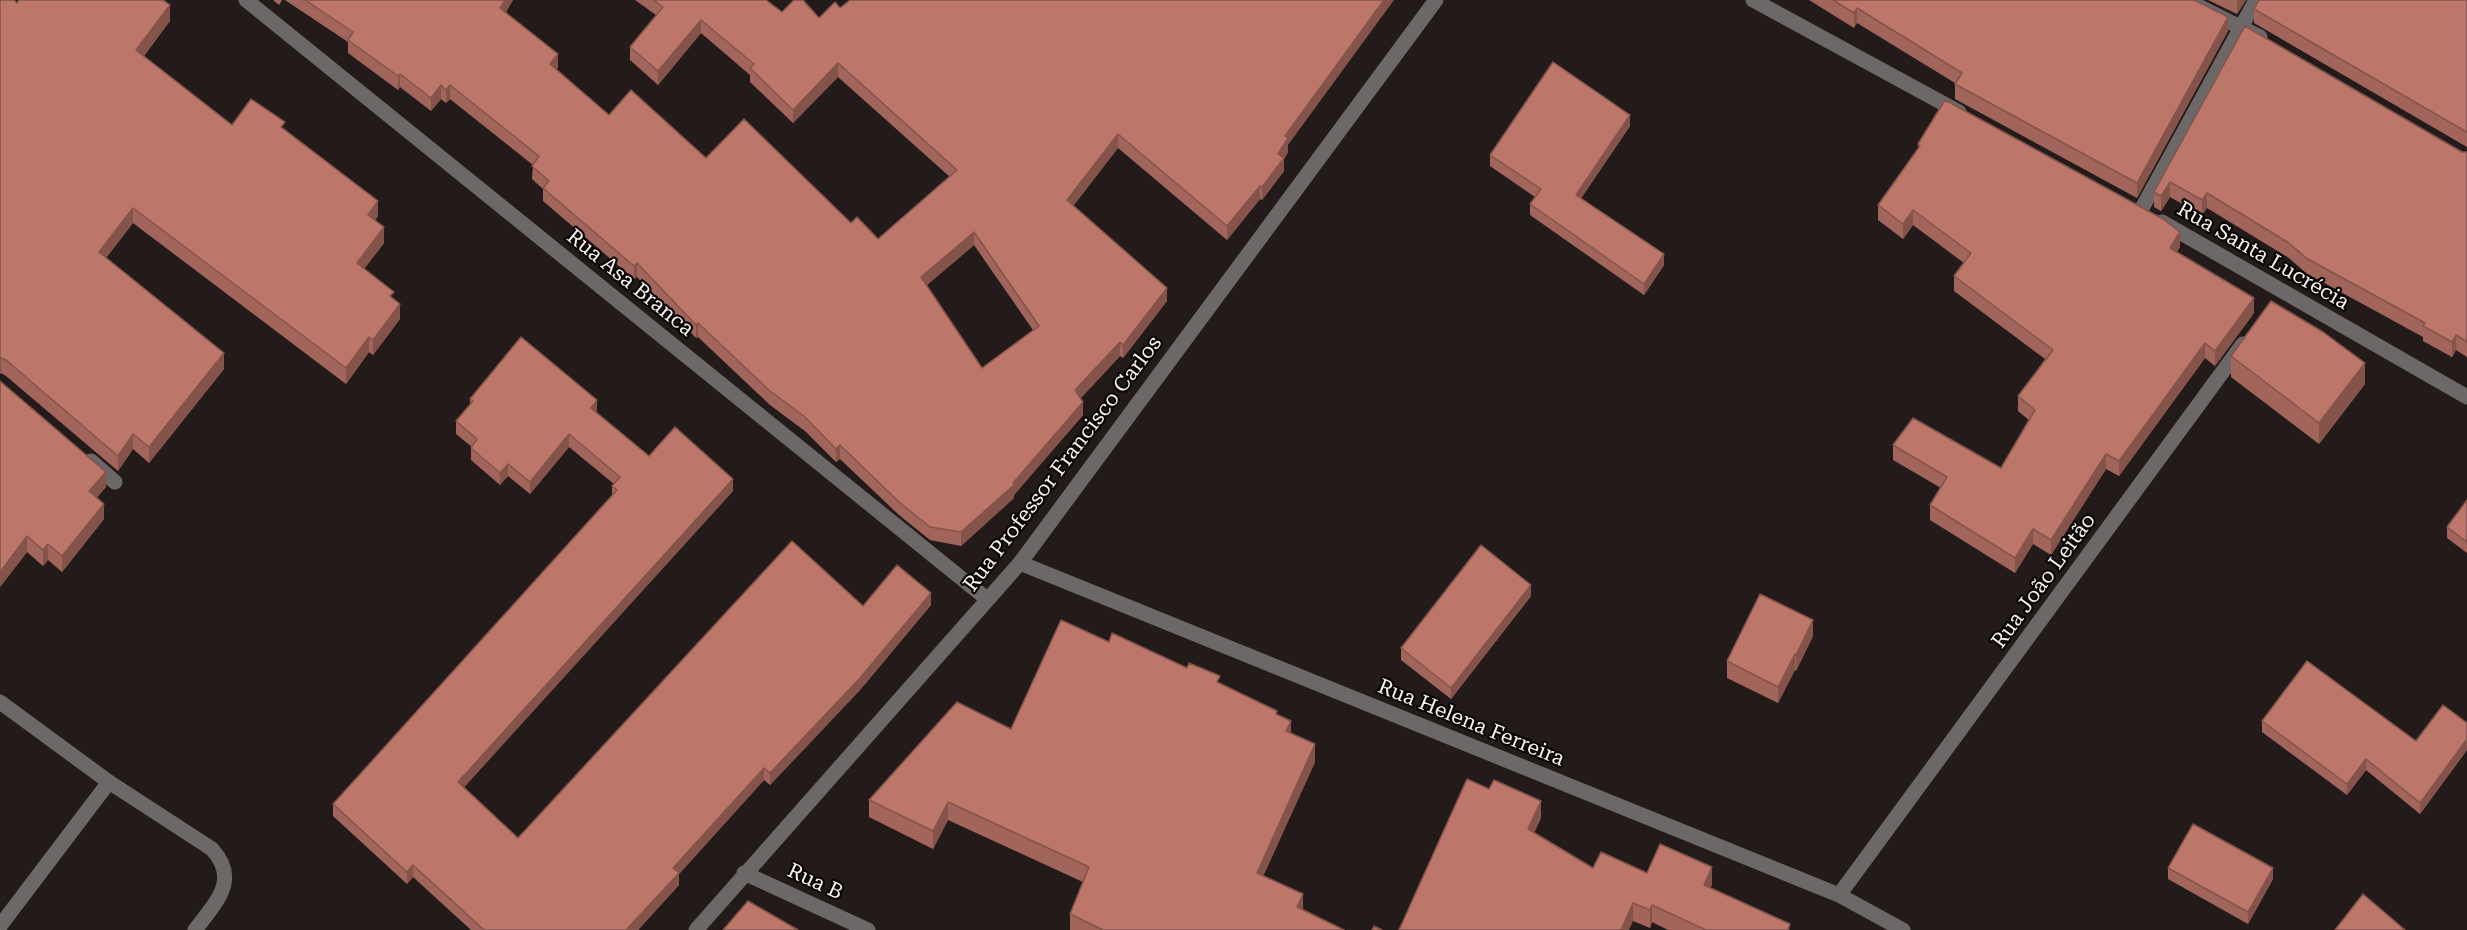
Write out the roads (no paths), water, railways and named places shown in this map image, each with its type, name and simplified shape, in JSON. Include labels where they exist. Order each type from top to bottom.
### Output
[{"type":"street","name":"Rua Asa Branca","points":[[246,0],[987,599]]},
{"type":"street","name":"Rua Professor Francisco Carlos","points":[[696,930],[1020,563],[1436,0]]},
{"type":"street","points":[[1753,0],[1973,119]]},
{"type":"street","points":[[2186,0],[2272,45]]},
{"type":"street","points":[[2241,27],[2256,0]]},
{"type":"street","name":"Rua Santa Lucrécia","points":[[2241,27],[2136,208],[2278,296],[2466,393]]},
{"type":"street","name":"Rua João Leitão","points":[[1839,895],[2254,329]]},
{"type":"street","points":[[80,451],[115,482]]},
{"type":"street","name":"Rua Helena Ferreira","points":[[1020,563],[1839,895],[1903,930]]},
{"type":"street","points":[[0,702],[109,782],[212,849],[220,857],[226,869],[224,885],[218,899],[195,930]]},
{"type":"street","points":[[0,926],[109,782]]},
{"type":"street","name":"Rua B","points":[[744,873],[868,930]]}]
